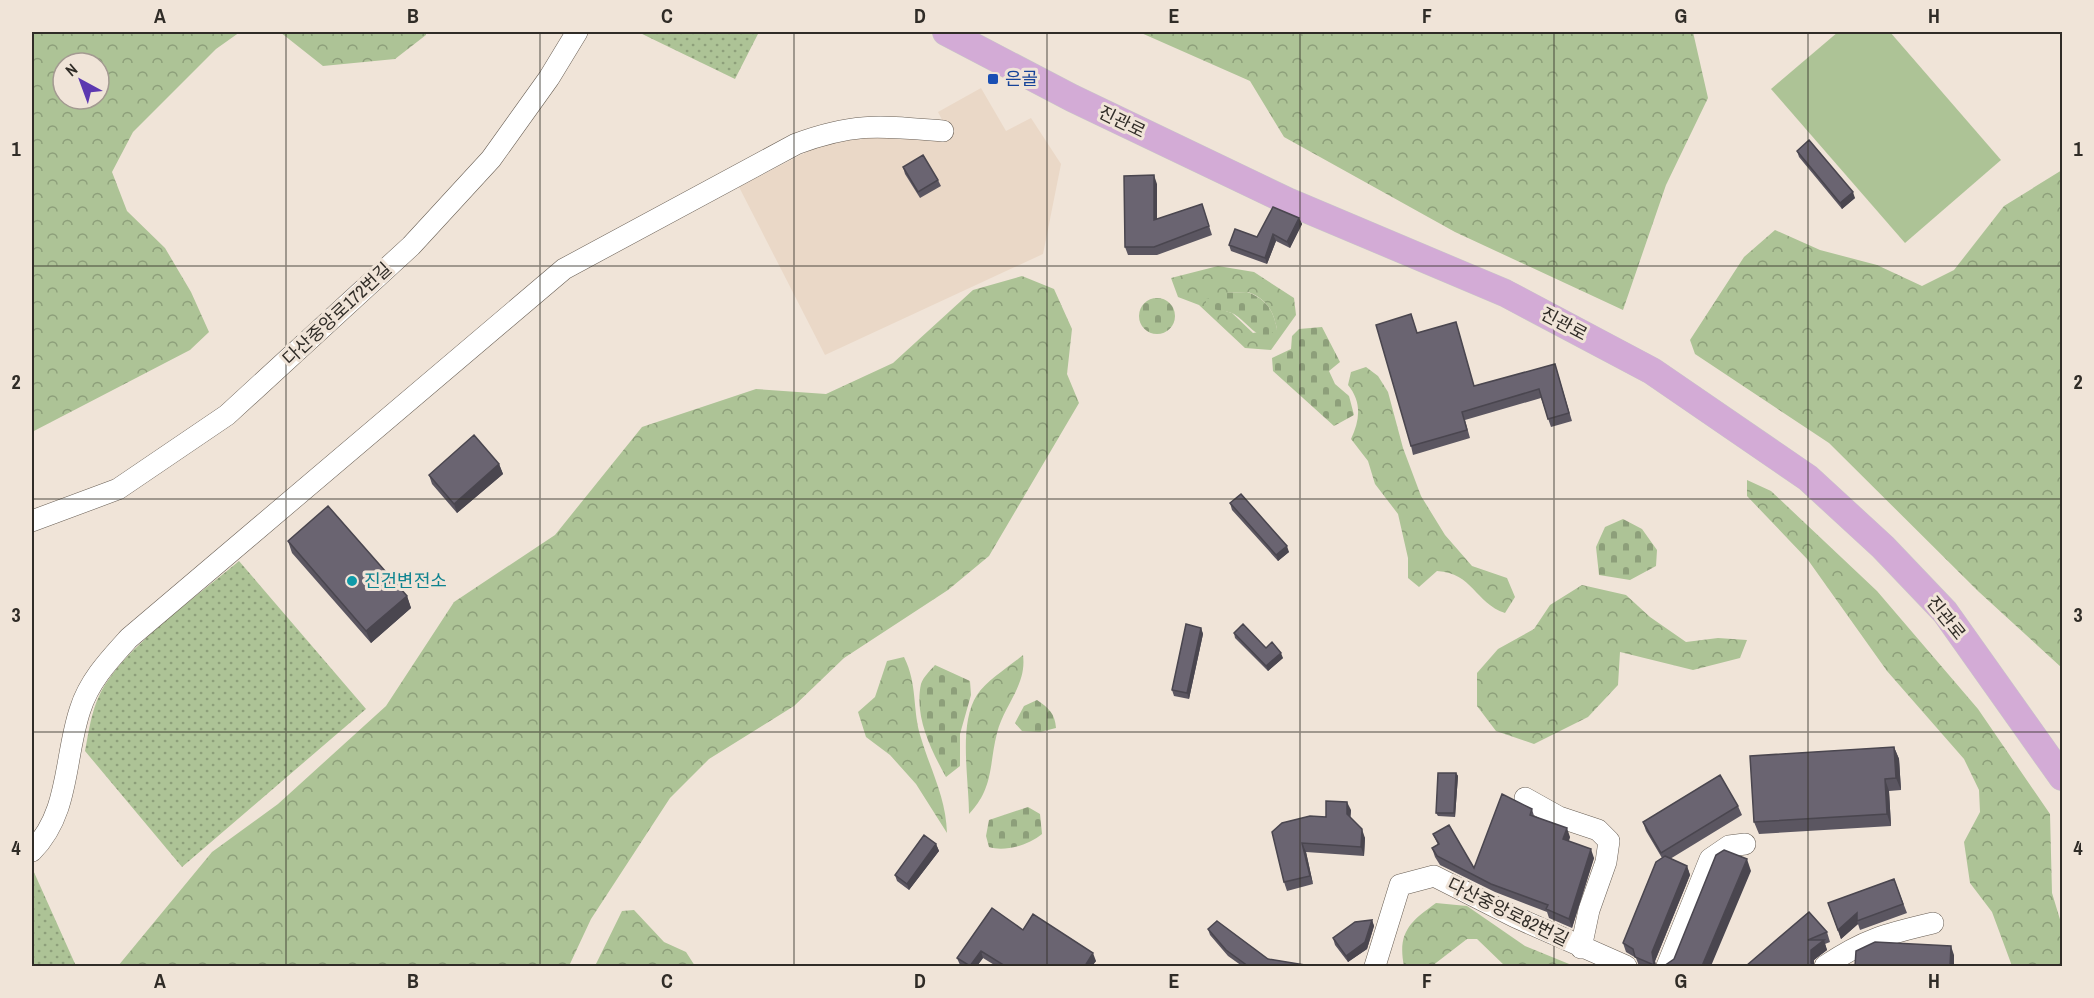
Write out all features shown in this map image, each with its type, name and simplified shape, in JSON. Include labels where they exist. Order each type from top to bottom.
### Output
[{"type":"main road","name":"진관로","points":[[946,32],[1072,98],[1287,201],[1505,292],[1652,371],[1808,478],[1883,547],[1945,612],[2062,777]]},
{"type":"street","name":"다산중앙로172번길","points":[[32,521],[118,489],[227,415],[411,246],[491,159],[549,78],[577,32]]},
{"type":"street","points":[[32,851],[42,841],[58,808],[68,776],[80,710],[90,685],[107,662],[129,638],[564,268],[796,144],[818,136],[863,126],[943,131]]},
{"type":"street","points":[[1525,798],[1559,817],[1598,830],[1609,841],[1606,862],[1589,910],[1581,948]]},
{"type":"street","points":[[1666,966],[1710,859],[1729,846],[1745,844]]},
{"type":"street","name":"다산중앙로82번길","points":[[1375,966],[1400,885],[1434,876],[1581,948],[1626,966]]},
{"type":"street","points":[[1825,966],[1862,942],[1933,922]]},
{"type":"shaded area","points":[[981,88],[1006,131],[1031,118],[1061,164],[1043,254],[825,355],[739,187],[822,144],[885,133],[952,139],[938,112]]},
{"type":"green space","points":[[32,32],[240,32],[216,49],[133,132],[112,172],[127,211],[165,248],[191,292],[209,332],[190,350],[32,432]]},
{"type":"green space","points":[[280,32],[426,32],[426,35],[395,59],[323,66]]},
{"type":"green space","points":[[638,32],[759,32],[735,79]]},
{"type":"green space","points":[[1139,32],[1693,32],[1708,98],[1666,185],[1623,310],[1455,232],[1284,137],[1250,81]]},
{"type":"green space","points":[[1838,32],[1890,32],[2001,160],[1905,243],[1771,89]]},
{"type":"green space","points":[[2062,170],[2062,668],[1979,592],[1829,443],[1695,354],[1690,340],[1744,257],[1775,230],[1820,250],[1877,265],[1922,286],[1954,270],[2004,206]]},
{"type":"green space","points":[[1218,266],[1254,272],[1294,298],[1296,315],[1271,350],[1245,348],[1199,305],[1178,297],[1171,278]],"holes":[[[1248,292],[1268,306],[1277,329],[1253,333],[1232,313],[1219,309],[1226,293]]]},
{"type":"green space","points":[[1022,276],[1054,289],[1072,329],[1067,374],[1079,403],[989,556],[948,590],[844,658],[794,706],[709,759],[670,798],[591,919],[569,966],[118,966],[212,852],[278,804],[386,706],[454,602],[555,535],[642,427],[756,389],[826,394],[893,363],[973,290]]},
{"type":"green space","points":[[1247,292],[1264,302],[1273,316],[1277,329],[1265,338],[1234,314],[1212,309],[1206,305],[1206,299],[1226,293]]},
{"type":"green space","points":[[1157,298],[1170,303],[1175,316],[1170,329],[1157,334],[1144,329],[1139,316],[1144,303]]},
{"type":"green space","points":[[1322,327],[1340,362],[1329,371],[1335,384],[1349,396],[1354,415],[1334,426],[1273,371],[1272,358],[1291,349],[1292,336],[1299,329]]},
{"type":"green space","points":[[1366,367],[1378,376],[1388,392],[1403,448],[1421,496],[1445,535],[1472,566],[1507,578],[1515,597],[1505,613],[1487,602],[1459,577],[1449,573],[1437,571],[1419,587],[1408,578],[1408,558],[1398,514],[1375,484],[1368,461],[1351,439],[1358,411],[1356,398],[1348,385],[1351,372]]},
{"type":"green space","points":[[1747,480],[1771,491],[1877,591],[1978,709],[2050,814],[2052,893],[2062,926],[2062,966],[2012,966],[1992,912],[1970,883],[1964,842],[1980,812],[1979,790],[1964,759],[1887,671],[1808,560],[1747,496]]},
{"type":"green space","points":[[1623,519],[1642,529],[1657,550],[1656,566],[1630,580],[1599,575],[1596,547],[1605,527]]},
{"type":"green space","points":[[239,561],[366,709],[182,867],[85,751],[94,708],[111,676],[163,623]]},
{"type":"green space","points":[[1582,585],[1626,595],[1650,617],[1686,642],[1718,638],[1747,640],[1740,658],[1693,670],[1620,652],[1618,685],[1588,717],[1534,744],[1496,731],[1477,706],[1477,673],[1498,649],[1534,629],[1550,605]]},
{"type":"green space","points":[[1023,655],[1022,676],[1000,723],[987,785],[983,795],[969,814],[966,736],[971,707],[986,684]]},
{"type":"green space","points":[[904,657],[913,688],[918,728],[944,808],[947,833],[916,784],[890,755],[866,737],[858,712],[875,697],[887,661]]},
{"type":"green space","points":[[935,665],[970,681],[971,695],[960,734],[960,766],[946,777],[925,732],[920,708],[921,684]]},
{"type":"green space","points":[[1037,700],[1051,712],[1056,728],[1040,732],[1022,731],[1015,723],[1024,706]]},
{"type":"green space","points":[[1028,807],[1040,814],[1042,834],[1017,846],[1002,849],[989,847],[986,836],[989,820]]},
{"type":"green space","points":[[33,870],[76,966],[32,966]]},
{"type":"green space","points":[[1436,903],[1467,906],[1525,946],[1574,966],[1505,966],[1477,939],[1467,939],[1432,966],[1404,966],[1403,944],[1408,928]]},
{"type":"green space","points":[[634,910],[664,942],[686,952],[695,966],[595,966],[622,911]]},
{"type":"building","points":[[1809,140],[1853,192],[1840,203],[1797,151]]},
{"type":"building","points":[[923,155],[938,180],[918,192],[903,167]]},
{"type":"building","points":[[1154,175],[1154,220],[1202,204],[1209,226],[1154,247],[1125,247],[1124,176]]},
{"type":"building","points":[[1273,207],[1299,218],[1287,242],[1273,234],[1265,258],[1229,245],[1235,229],[1257,237]]},
{"type":"building","points":[[1411,314],[1417,333],[1456,322],[1474,386],[1555,364],[1569,413],[1548,419],[1539,389],[1462,412],[1467,430],[1411,446],[1376,325]]},
{"type":"building","points":[[474,435],[499,464],[454,504],[429,475]]},
{"type":"building","points":[[1241,494],[1287,546],[1276,555],[1230,503]]},
{"type":"building","name":"진건변전소","points":[[328,506],[407,596],[366,631],[288,541]]},
{"type":"building","points":[[1186,624],[1201,628],[1187,693],[1172,690]]},
{"type":"building","points":[[1243,624],[1266,648],[1272,642],[1281,653],[1266,666],[1234,633]]},
{"type":"building","points":[[1894,747],[1896,778],[1885,779],[1887,814],[1754,822],[1750,756]]},
{"type":"building","points":[[1438,773],[1456,773],[1454,813],[1436,813]]},
{"type":"building","points":[[1720,775],[1738,806],[1661,853],[1643,822]]},
{"type":"building","points":[[1502,794],[1532,809],[1530,815],[1567,828],[1563,839],[1591,849],[1569,919],[1546,909],[1548,905],[1491,884],[1437,856],[1432,848],[1439,844],[1433,834],[1449,825],[1474,868]]},
{"type":"building","points":[[1326,801],[1347,802],[1347,814],[1362,829],[1361,847],[1302,843],[1310,876],[1284,882],[1272,832],[1282,823],[1310,816],[1326,817]]},
{"type":"building","points":[[924,835],[936,844],[907,884],[895,875]]},
{"type":"building","points":[[1724,850],[1747,859],[1702,966],[1664,966],[1674,959],[1716,855]]},
{"type":"building","points":[[1665,856],[1687,866],[1652,952],[1654,965],[1635,957],[1633,949],[1623,943],[1656,862]]},
{"type":"building","points":[[1894,879],[1903,904],[1857,921],[1857,913],[1838,930],[1828,903]]},
{"type":"building","points":[[992,908],[1023,930],[1033,914],[1093,953],[1085,966],[1005,966],[981,951],[970,966],[957,958]]},
{"type":"building","points":[[1809,912],[1827,932],[1808,940],[1824,940],[1811,950],[1811,963],[1814,966],[1746,966]]},
{"type":"building","points":[[1372,920],[1365,942],[1346,956],[1333,938],[1355,922]]},
{"type":"building","points":[[1217,921],[1268,959],[1311,966],[1248,966],[1226,950],[1208,929]]},
{"type":"building","points":[[1875,942],[1951,946],[1950,966],[1855,966],[1856,951]]},
{"type":"place","name":"은골","points":[[993,79]]},
{"type":"place","name":"진건변전소","points":[[352,581]]}]
